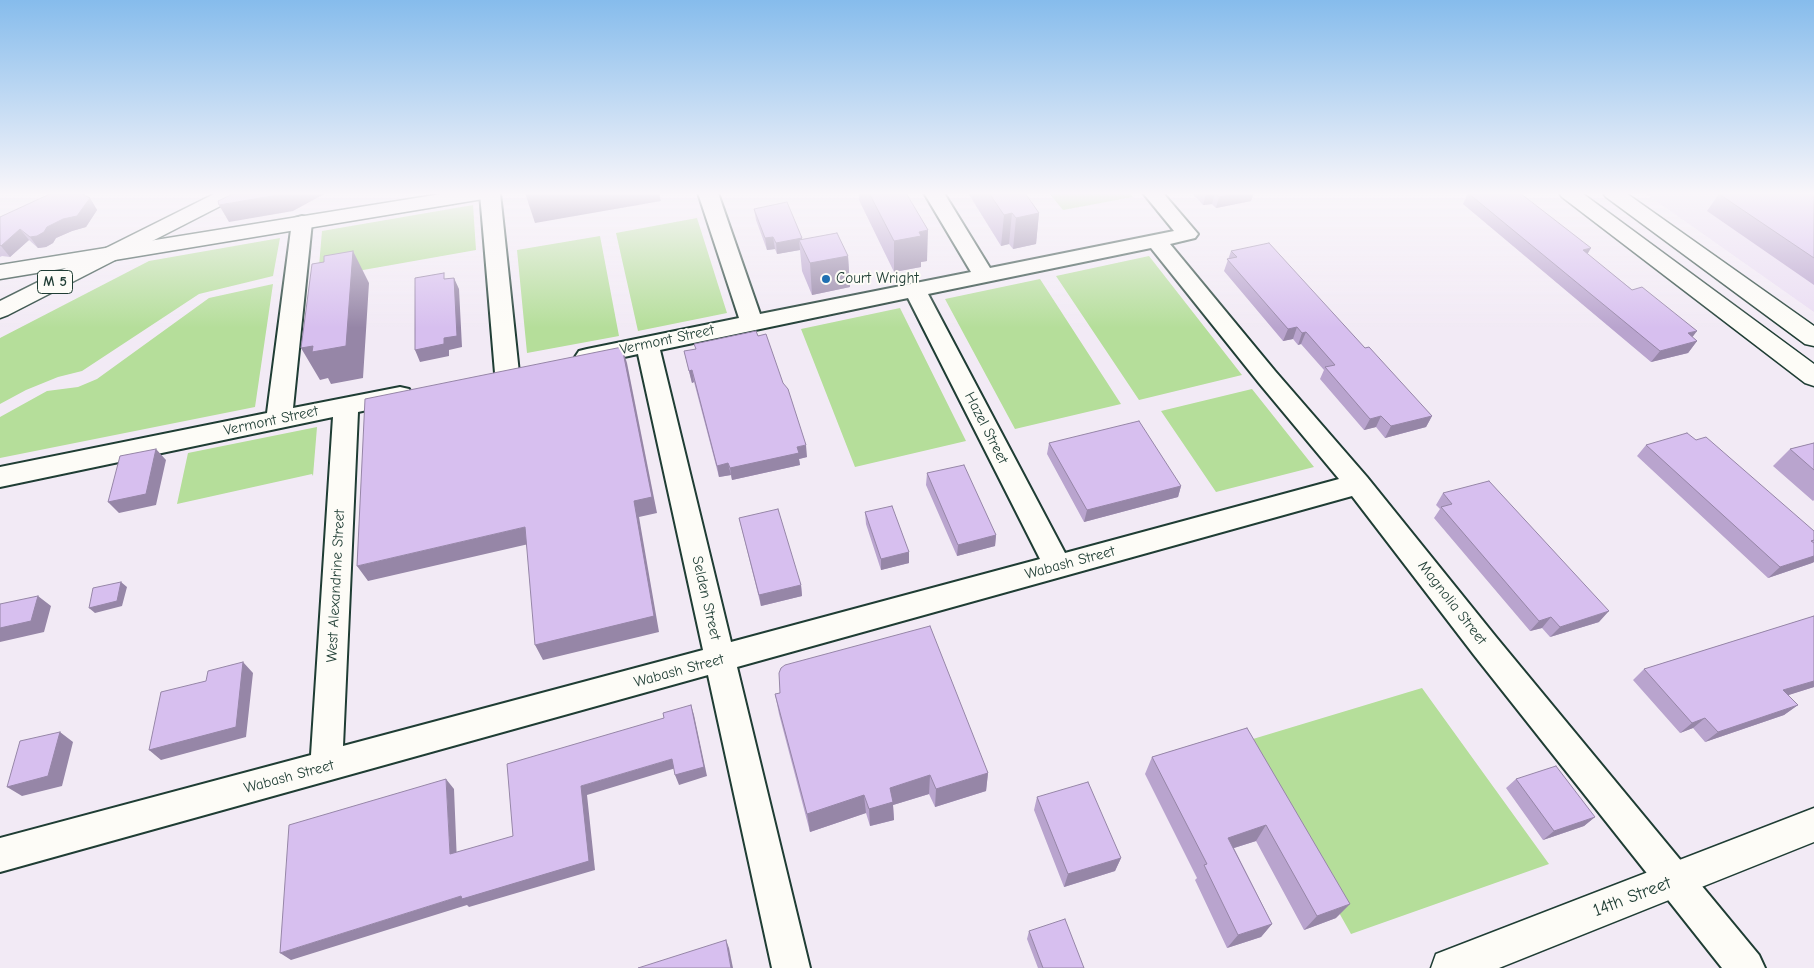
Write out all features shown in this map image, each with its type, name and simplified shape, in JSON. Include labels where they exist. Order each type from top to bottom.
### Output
[{"type":"main road","name":"M 5","points":[[0,310],[141,238]]},
{"type":"main road","points":[[0,272],[205,238]]},
{"type":"main road","points":[[1629,238],[1814,378]]},
{"type":"main road","points":[[1675,238],[1814,338]]},
{"type":"main road","points":[[1645,250],[1671,259],[1684,260],[1689,255],[1682,243]]},
{"type":"main road","points":[[1717,304],[1718,294],[1722,289],[1734,289],[1754,296]]},
{"type":"main road","name":"14th Street","points":[[1450,968],[1814,825]]},
{"type":"street","points":[[279,420],[300,238]]},
{"type":"street","points":[[494,238],[507,373]]},
{"type":"street","points":[[723,238],[752,323]]},
{"type":"street","points":[[962,238],[984,275]]},
{"type":"street","name":"Vermont Street","points":[[564,361],[1166,238]]},
{"type":"street","name":"Magnolia Street","points":[[1156,240],[1358,484],[1485,646],[1746,968]]},
{"type":"street","name":"Hazel Street","points":[[915,290],[1058,566]]},
{"type":"street","name":"Selden Street","points":[[647,344],[791,968]]},
{"type":"street","name":"Vermont Street","points":[[3,484],[279,420],[422,390]]},
{"type":"street","name":"West Alexandrine Street","points":[[326,767],[346,406]]},
{"type":"street","name":"Wabash Street","points":[[0,855],[955,596],[1058,566],[1147,544],[1358,484]]},
{"type":"shaded area","points":[[1709,238],[1814,238],[1814,312]]},
{"type":"green space","points":[[280,238],[273,276],[199,294],[82,371],[58,377],[26,390],[0,404],[0,338],[149,261]]},
{"type":"green space","points":[[321,238],[475,238],[476,250],[318,278]]},
{"type":"green space","points":[[587,238],[600,238],[619,336],[527,353],[517,250]]},
{"type":"green space","points":[[617,238],[703,238],[727,313],[638,331]]},
{"type":"green space","points":[[1149,256],[1242,375],[1139,400],[1056,276]]},
{"type":"green space","points":[[1040,279],[1121,404],[1015,429],[945,299]]},
{"type":"green space","points":[[273,284],[255,407],[0,458],[0,417],[47,391],[78,387],[97,379],[209,298]]},
{"type":"green space","points":[[900,308],[966,441],[855,467],[801,329]]},
{"type":"green space","points":[[1252,389],[1314,467],[1216,492],[1161,411]]},
{"type":"green space","points":[[317,427],[313,476],[312,474],[177,504],[188,453]]},
{"type":"green space","points":[[1422,688],[1549,864],[1351,934],[1243,742]]},
{"type":"building","points":[[0,238],[10,238],[1,246]]},
{"type":"building","points":[[774,238],[801,238],[776,243]]},
{"type":"building","points":[[839,238],[848,256],[810,263],[799,240]]},
{"type":"building","points":[[893,238],[909,238],[894,241]]},
{"type":"building","points":[[1523,238],[1578,238],[1591,248],[1583,250],[1632,290],[1642,287],[1697,331],[1688,333],[1697,341],[1660,351]]},
{"type":"building","points":[[1785,238],[1814,238],[1814,258]]},
{"type":"building","points":[[1269,243],[1365,348],[1369,347],[1432,416],[1391,426],[1381,416],[1370,419],[1325,367],[1335,365],[1306,332],[1302,333],[1297,327],[1288,329],[1227,259],[1237,257],[1231,251]]},
{"type":"building","points":[[353,251],[346,346],[312,352],[313,346],[301,348],[312,264],[324,262],[324,256]]},
{"type":"building","points":[[444,273],[444,279],[454,278],[457,336],[444,338],[444,344],[415,350],[415,278]]},
{"type":"building","points":[[756,331],[758,336],[766,334],[783,383],[788,389],[806,445],[797,447],[799,453],[730,468],[728,463],[717,466],[692,370],[689,371],[684,351],[696,349],[694,344]]},
{"type":"building","points":[[622,347],[652,497],[634,501],[654,616],[535,645],[525,527],[357,566],[365,399]]},
{"type":"building","points":[[1139,421],[1181,486],[1087,510],[1049,443]]},
{"type":"building","points":[[1687,433],[1696,440],[1706,437],[1814,531],[1814,540],[1811,541],[1814,543],[1814,556],[1780,567],[1646,445]]},
{"type":"building","points":[[1814,443],[1814,470],[1790,449]]},
{"type":"building","points":[[156,449],[146,494],[108,502],[120,456]]},
{"type":"building","points":[[964,465],[996,535],[958,545],[927,473]]},
{"type":"building","points":[[1489,481],[1609,611],[1560,627],[1551,617],[1539,621],[1441,507],[1452,504],[1443,493]]},
{"type":"building","points":[[892,506],[909,552],[881,559],[865,512]]},
{"type":"building","points":[[778,509],[801,585],[759,595],[739,518]]},
{"type":"building","points":[[121,582],[117,601],[89,608],[93,588]]},
{"type":"building","points":[[38,596],[31,621],[0,628],[0,604]]},
{"type":"building","points":[[1814,616],[1814,681],[1783,690],[1798,705],[1718,732],[1705,718],[1692,723],[1644,669]]},
{"type":"building","points":[[930,626],[988,773],[936,789],[930,775],[890,788],[893,802],[869,809],[864,795],[807,814],[775,694],[780,693],[779,673],[781,668],[785,665]]},
{"type":"building","points":[[243,662],[236,727],[149,750],[161,692],[206,681],[208,671]]},
{"type":"building","points":[[691,705],[704,767],[675,775],[672,759],[581,786],[589,861],[462,899],[461,896],[280,953],[289,825],[446,779],[450,854],[513,836],[507,764],[664,718],[663,713]]},
{"type":"building","points":[[1247,728],[1350,904],[1317,916],[1266,825],[1228,838],[1272,924],[1238,935],[1204,865],[1207,864],[1152,757]]},
{"type":"building","points":[[60,732],[48,776],[7,787],[20,741]]},
{"type":"building","points":[[1556,766],[1595,817],[1554,831],[1516,779]]},
{"type":"building","points":[[1088,782],[1121,858],[1068,874],[1037,797]]},
{"type":"building","points":[[1065,919],[1084,968],[1043,968],[1029,931]]},
{"type":"building","points":[[726,940],[731,968],[638,968]]},
{"type":"place","name":"Court Wright","points":[[826,279]]}]
